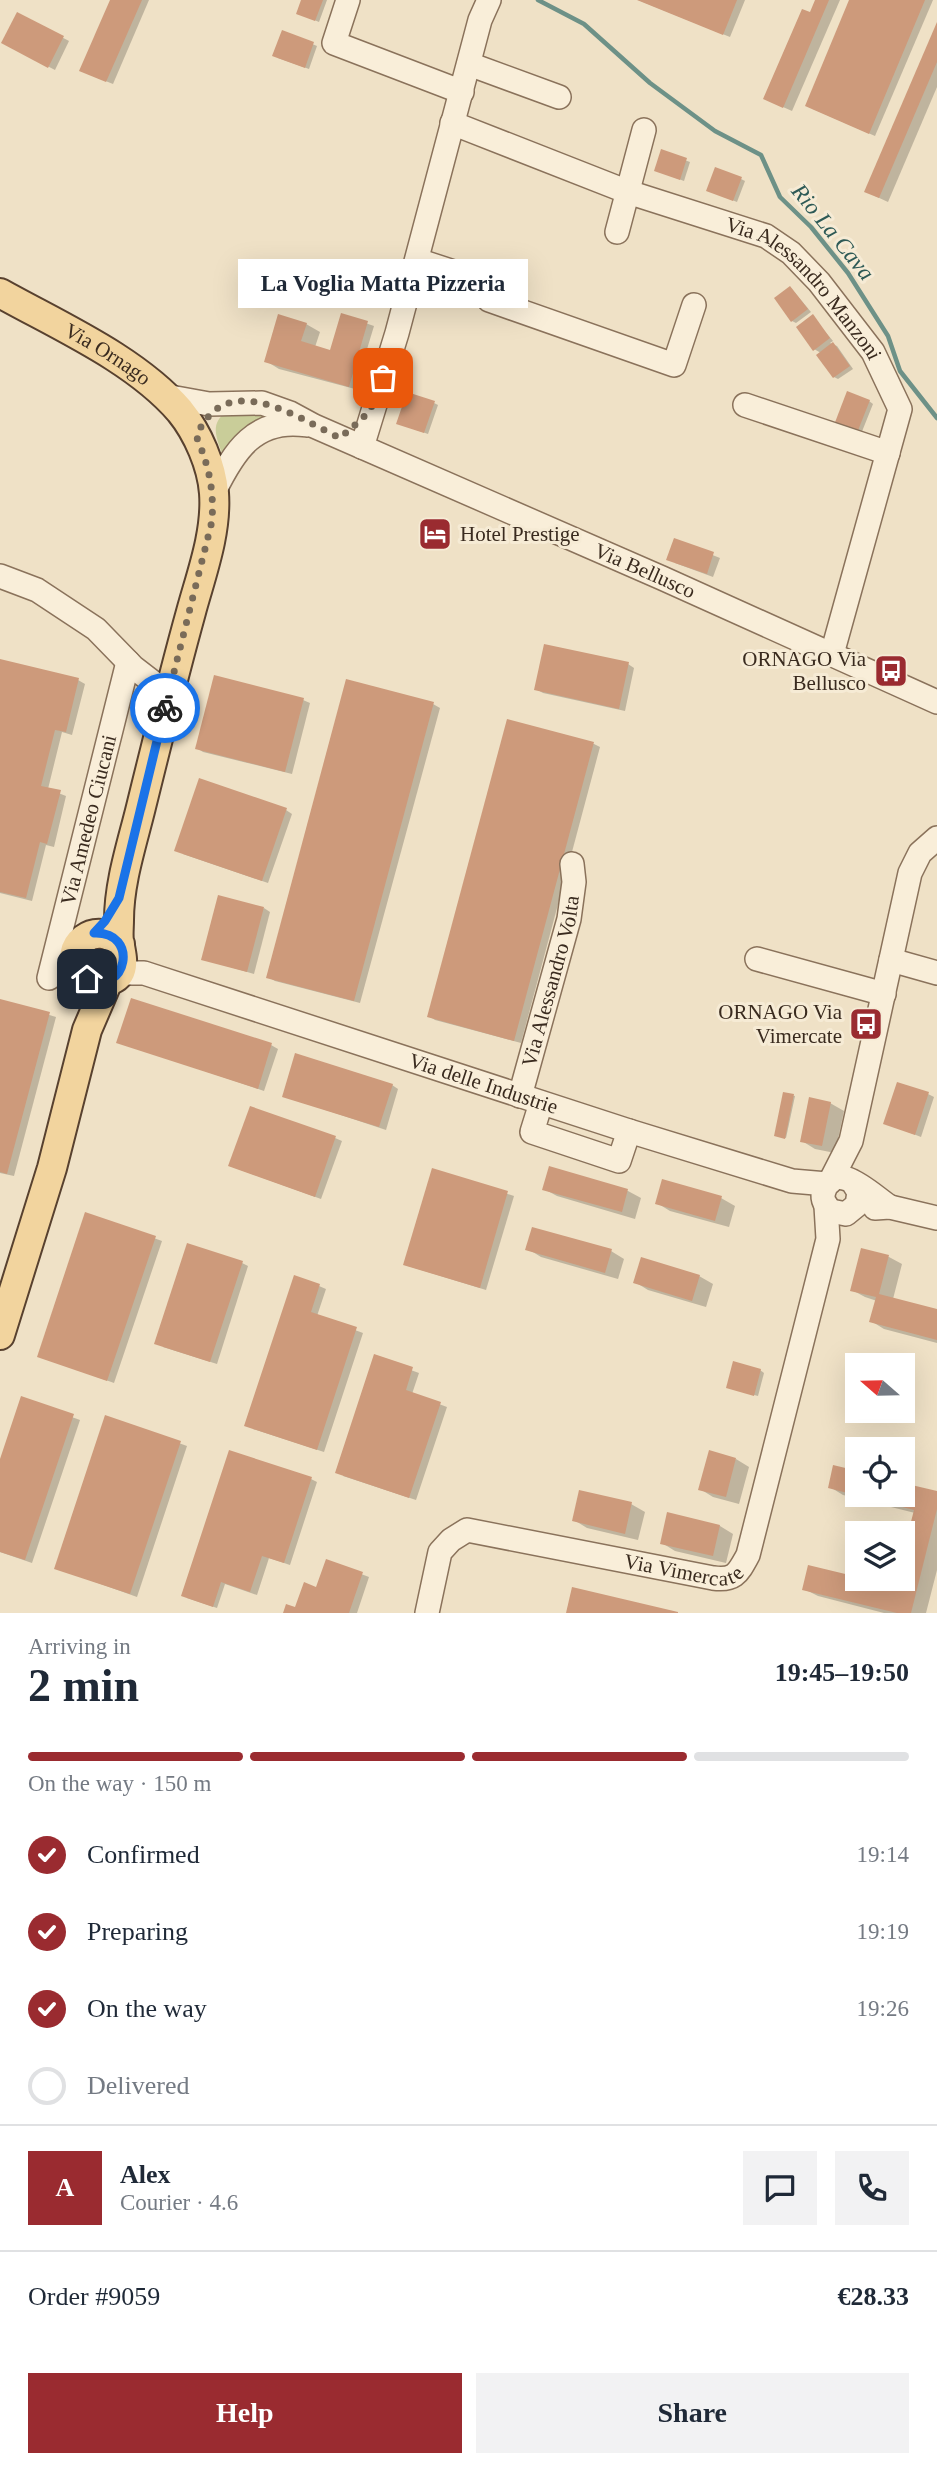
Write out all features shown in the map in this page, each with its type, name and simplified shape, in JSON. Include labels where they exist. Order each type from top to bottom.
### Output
[{"type":"main road","name":"Via Ornago","points":[[0,293],[97,347],[142,377],[181,413],[197,438]]},
{"type":"main road","name":"Via Amedeo Ciucani","points":[[0,1335],[52,1168],[87,1030],[113,962],[105,921],[119,898],[168,694],[206,554],[214,492],[197,438]]},
{"type":"street","points":[[348,0],[334,43],[462,92]]},
{"type":"street","points":[[362,447],[417,260],[480,20],[489,0]]},
{"type":"street","points":[[470,64],[559,97]]},
{"type":"street","name":"Via Alessandro Manzoni","points":[[452,123],[628,192],[766,236],[791,253],[819,282],[873,352],[900,409],[832,654]]},
{"type":"street","points":[[617,232],[644,130]]},
{"type":"street","points":[[417,260],[469,277],[489,300],[674,365],[694,305]]},
{"type":"street","name":"Via Bellusco","points":[[165,396],[205,403],[249,401],[269,405],[937,702]]},
{"type":"street","points":[[197,438],[206,419],[224,404]]},
{"type":"street","points":[[745,405],[888,453]]},
{"type":"street","points":[[340,438],[373,408]]},
{"type":"street","name":"Via Bellusco","points":[[214,492],[229,460],[250,438],[282,424],[314,426]]},
{"type":"street","points":[[0,576],[37,590],[96,629],[128,662],[168,694]]},
{"type":"street","name":"Via Amedeo Ciucani","points":[[49,978],[128,662]]},
{"type":"street","name":"Via Vimercate","points":[[427,1613],[440,1552],[451,1540],[467,1530],[713,1578],[725,1579],[738,1574],[748,1555],[839,1196],[912,866],[920,853],[936,839]]},
{"type":"street","name":"Via Alessandro Volta","points":[[572,864],[574,882],[569,919],[531,1099],[532,1132],[619,1161],[629,1131]]},
{"type":"street","points":[[757,958],[884,994]]},
{"type":"street","points":[[891,960],[937,973]]},
{"type":"street","name":"Via delle Industrie","points":[[113,962],[629,1131],[839,1196],[937,1218]]},
{"type":"green space","points":[[226,412],[273,413],[224,459],[216,428],[220,417]]},
{"type":"building","points":[[110,0],[142,0],[106,82],[79,71]]},
{"type":"building","points":[[301,0],[323,0],[315,21],[296,14]]},
{"type":"building","points":[[637,0],[737,0],[723,35]]},
{"type":"building","points":[[815,0],[829,0],[783,108],[763,99],[802,9],[810,12]]},
{"type":"building","points":[[849,0],[925,0],[869,134],[805,106]]},
{"type":"building","points":[[17,12],[64,36],[48,68],[1,43]]},
{"type":"building","points":[[937,22],[937,62],[879,198],[864,192]]},
{"type":"building","points":[[282,30],[314,42],[305,68],[272,56]]},
{"type":"building","points":[[661,149],[687,158],[680,180],[654,171]]},
{"type":"building","points":[[715,167],[742,177],[733,201],[706,191]]},
{"type":"building","points":[[790,286],[808,309],[791,322],[774,298]]},
{"type":"building","points":[[341,313],[368,321],[349,387],[264,362],[278,314],[307,323],[301,341],[330,350]]},
{"type":"building","points":[[813,314],[830,338],[813,351],[796,327]]},
{"type":"building","points":[[833,342],[850,366],[833,378],[816,355]]},
{"type":"building","points":[[847,391],[870,400],[857,433],[834,425]]},
{"type":"building","points":[[407,392],[435,401],[424,433],[396,424]]},
{"type":"building","points":[[674,538],[714,552],[707,574],[666,560]]},
{"type":"building","points":[[544,644],[629,662],[619,709],[534,690]]},
{"type":"building","points":[[0,659],[79,678],[66,732],[55,730],[41,786],[61,790],[47,844],[40,842],[26,898],[0,892]]},
{"type":"building","points":[[214,675],[304,698],[285,772],[195,749]]},
{"type":"building","points":[[346,679],[434,702],[354,1001],[266,978]]},
{"type":"building","points":[[507,719],[594,742],[514,1041],[427,1017]]},
{"type":"building","points":[[199,778],[287,808],[262,881],[174,851]]},
{"type":"building","points":[[218,895],[264,907],[247,972],[201,960]]},
{"type":"building","points":[[131,998],[272,1043],[258,1089],[116,1043]]},
{"type":"building","points":[[0,999],[50,1012],[7,1174],[0,1172]]},
{"type":"building","points":[[295,1053],[393,1084],[379,1127],[282,1097]]},
{"type":"building","points":[[897,1082],[929,1092],[915,1135],[883,1124]]},
{"type":"building","points":[[783,1092],[794,1094],[785,1139],[774,1136]]},
{"type":"building","points":[[809,1097],[831,1102],[822,1146],[800,1142]]},
{"type":"building","points":[[250,1106],[336,1136],[315,1197],[228,1166]]},
{"type":"building","points":[[549,1166],[628,1189],[622,1212],[542,1190]]},
{"type":"building","points":[[432,1168],[508,1191],[480,1288],[403,1265]]},
{"type":"building","points":[[662,1179],[722,1196],[715,1221],[655,1204]]},
{"type":"building","points":[[85,1212],[156,1236],[107,1381],[37,1357]]},
{"type":"building","points":[[532,1227],[612,1249],[605,1273],[525,1250]]},
{"type":"building","points":[[187,1243],[243,1261],[210,1362],[154,1344]]},
{"type":"building","points":[[861,1248],[889,1255],[879,1294],[937,1309],[937,1340],[869,1322],[876,1297],[850,1291]]},
{"type":"building","points":[[641,1257],[700,1275],[692,1301],[633,1283]]},
{"type":"building","points":[[294,1275],[320,1284],[311,1312],[357,1327],[317,1450],[244,1426]]},
{"type":"building","points":[[374,1354],[413,1367],[406,1390],[441,1402],[409,1498],[335,1473]]},
{"type":"building","points":[[733,1361],[761,1369],[754,1396],[726,1388]]},
{"type":"building","points":[[21,1396],[74,1414],[25,1560],[0,1552],[0,1459]]},
{"type":"building","points":[[105,1415],[181,1441],[130,1594],[54,1569]]},
{"type":"building","points":[[229,1450],[312,1477],[284,1563],[262,1556],[250,1592],[221,1582],[213,1607],[181,1596]]},
{"type":"building","points":[[709,1450],[736,1458],[726,1497],[698,1490]]},
{"type":"building","points":[[833,1465],[845,1468],[845,1492],[828,1488]]},
{"type":"building","points":[[915,1486],[937,1491],[937,1509],[911,1613],[897,1613],[802,1590],[808,1565],[845,1574],[845,1591],[915,1591],[915,1521],[911,1521],[914,1510],[902,1507],[915,1507]]},
{"type":"building","points":[[579,1490],[632,1502],[625,1534],[572,1521]]},
{"type":"building","points":[[667,1512],[720,1525],[713,1556],[660,1544]]},
{"type":"building","points":[[326,1559],[363,1572],[349,1613],[283,1613],[286,1604],[295,1607],[304,1582],[316,1587]]},
{"type":"building","points":[[572,1587],[678,1612],[678,1613],[566,1613]]},
{"type":"waterway","name":"Rio La Cava","points":[[538,0],[584,24],[650,83],[715,131],[761,155],[780,197],[811,227],[848,273],[888,336],[900,371],[937,418]]},
{"type":"way so far","points":[[165,708],[206,554],[212,521],[214,492],[197,438],[203,423],[214,410],[224,404],[255,402],[281,409],[340,438],[373,408],[383,378]]},
{"type":"place","name":"La Voglia Matta Pizzeria","points":[[383,378]]},
{"type":"place","name":"Hotel Prestige","points":[[435,534]]},
{"type":"place","name":"ORNAGO Via Bellusco","points":[[891,671]]},
{"type":"place","name":"ORNAGO Via Vimercate","points":[[866,1024]]},
{"type":"route","points":[[87,979],[96,982],[108,981],[117,975],[123,965],[121,945],[112,936],[94,933],[119,898],[165,708]]}]
